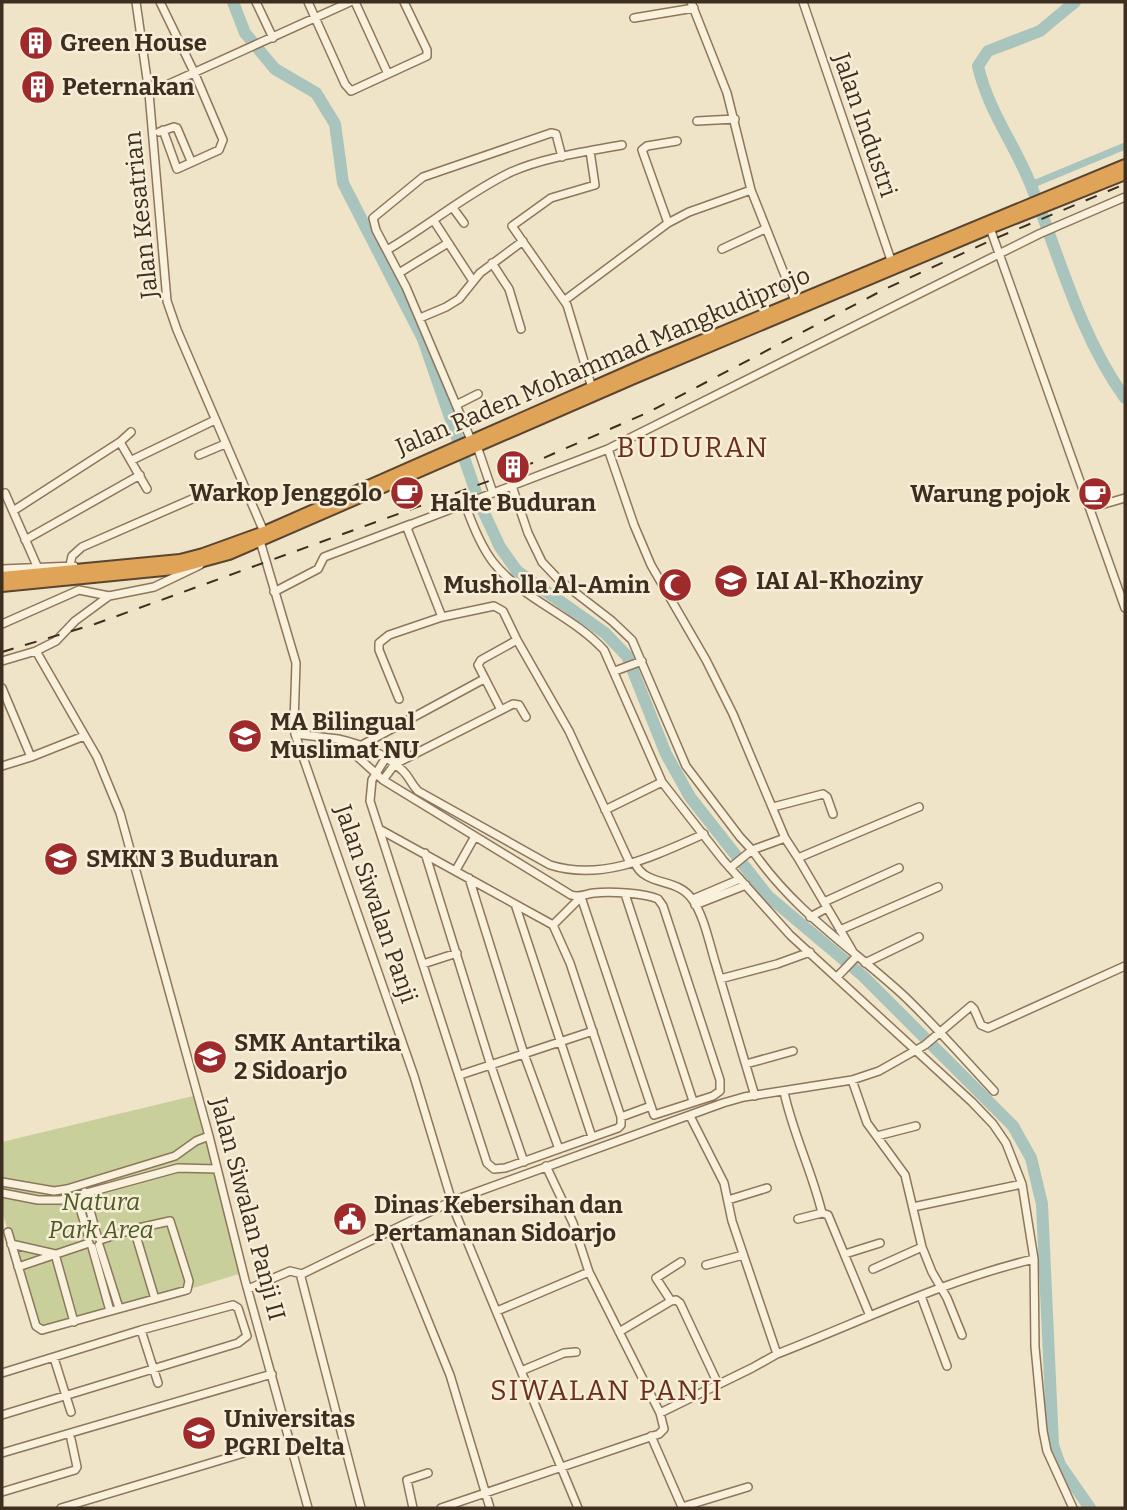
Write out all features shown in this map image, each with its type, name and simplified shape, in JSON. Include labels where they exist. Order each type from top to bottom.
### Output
[{"type":"highway","name":"Jalan Raden Mohammad Mangkudiprojo","points":[[1046,202],[1125,165]]},
{"type":"highway","name":"Jalan Raden Mohammad Mangkudiprojo","points":[[651,366],[891,260],[1125,174]]},
{"type":"highway","name":"Jalan Raden Mohammad Mangkudiprojo","points":[[18,580],[174,569],[210,560],[632,374],[990,228],[1028,209]]},
{"type":"highway","name":"Jalan Raden Mohammad Mangkudiprojo","points":[[473,444],[592,388],[632,374]]},
{"type":"highway","name":"Jalan Raden Mohammad Mangkudiprojo","points":[[18,580],[180,560],[262,536]]},
{"type":"highway","points":[[2,578],[18,580]]},
{"type":"highway","points":[[2,586],[18,580]]},
{"type":"street","name":"Jalan Kesatrian","points":[[136,2],[149,93],[167,301],[262,536]]},
{"type":"street","points":[[160,2],[223,140],[219,150],[177,169],[163,130]]},
{"type":"street","points":[[256,2],[273,38]]},
{"type":"street","points":[[308,2],[350,91],[427,54],[404,2]]},
{"type":"street","points":[[149,93],[350,2]]},
{"type":"street","points":[[355,2],[388,74]]},
{"type":"street","name":"Jalan Industri","points":[[803,2],[891,260]]},
{"type":"street","points":[[634,18],[693,5],[724,83],[751,190],[794,301]]},
{"type":"street","points":[[697,121],[735,120]]},
{"type":"street","points":[[152,134],[177,128],[191,162]]},
{"type":"street","points":[[489,495],[473,444],[400,273],[374,225],[374,216],[423,177],[554,132],[562,157]]},
{"type":"street","points":[[668,223],[642,150],[647,146],[677,141]]},
{"type":"street","points":[[387,250],[482,187],[512,172],[535,163],[622,145]]},
{"type":"street","points":[[590,151],[595,185],[556,195],[516,221],[513,228],[565,300],[592,388]]},
{"type":"street","points":[[565,300],[668,223],[751,190]]},
{"type":"street","points":[[274,592],[318,569],[324,556],[608,449],[1039,234],[1125,197]]},
{"type":"street","points":[[453,208],[464,223]]},
{"type":"street","points":[[434,221],[473,281]]},
{"type":"street","points":[[990,228],[1125,608]]},
{"type":"street","points":[[722,249],[765,229]]},
{"type":"street","points":[[420,318],[459,299],[492,263],[523,241]]},
{"type":"street","points":[[400,273],[448,243]]},
{"type":"street","points":[[492,263],[509,289],[522,329]]},
{"type":"street","points":[[456,405],[478,394]]},
{"type":"street","points":[[132,460],[215,420]]},
{"type":"street","points":[[13,511],[121,442],[131,432]]},
{"type":"street","points":[[121,442],[147,489]]},
{"type":"street","points":[[199,455],[225,443]]},
{"type":"street","points":[[608,449],[651,565],[694,638],[733,714],[785,838],[854,957]]},
{"type":"street","points":[[25,540],[140,475]]},
{"type":"street","points":[[512,486],[528,533],[542,562],[559,580],[626,633],[637,648],[686,766],[750,852],[783,891],[810,917],[854,957],[900,992],[994,1091]]},
{"type":"street","points":[[5,493],[37,566]]},
{"type":"street","points":[[70,565],[72,556],[82,547],[206,493]]},
{"type":"street","points":[[1090,508],[1125,498]]},
{"type":"street","points":[[465,504],[472,526],[492,562],[529,594],[597,642],[604,650],[617,670],[628,709],[662,782],[743,882],[790,935],[840,973],[915,1051],[993,1124],[1006,1143],[1022,1184],[1034,1259],[1035,1347],[1043,1431],[1047,1451],[1073,1508]]},
{"type":"street","points":[[412,524],[407,528],[408,535],[442,617]]},
{"type":"street","name":"Jalan Siwalan Panji","points":[[262,536],[274,592],[296,663],[296,734],[414,1076],[452,1202],[578,1508]]},
{"type":"street","name":"Jalan Raden Mohammad Mangkudiprojo","points":[[2,624],[79,590],[109,596],[154,587],[210,560]]},
{"type":"street","name":"Jalan Raden Mohammad Mangkudiprojo","points":[[2,569],[70,565],[91,569]]},
{"type":"street","name":"Jalan Raden Mohammad Mangkudiprojo","points":[[2,661],[36,651],[56,640],[75,621],[109,596]]},
{"type":"street","points":[[399,699],[379,650],[379,643],[389,635],[442,617],[497,606],[503,611],[569,732],[627,858],[635,863],[645,876],[673,884],[694,902],[755,1096]]},
{"type":"street","points":[[501,710],[478,665],[481,660],[517,640]]},
{"type":"street","name":"Jalan Siwalan Panji II","points":[[36,651],[97,757],[120,813],[307,1508]]},
{"type":"street","points":[[617,670],[641,662]]},
{"type":"street","points":[[362,745],[484,679]]},
{"type":"street","points":[[2,688],[31,757]]},
{"type":"street","points":[[383,780],[395,764],[501,710],[517,703],[526,717]]},
{"type":"street","points":[[296,734],[362,745],[404,771],[418,791],[550,865],[572,871],[635,863],[704,834]]},
{"type":"street","points":[[2,766],[84,736]]},
{"type":"street","points":[[338,739],[351,754],[383,780],[560,889],[581,897]]},
{"type":"street","points":[[379,829],[553,925],[561,940],[621,1117],[622,1123],[618,1128],[499,1169],[491,1167],[485,1159],[460,1075],[379,829],[369,795],[375,773],[384,759]]},
{"type":"street","points":[[605,810],[662,782]]},
{"type":"street","points":[[772,807],[823,794],[827,797],[833,814]]},
{"type":"street","points":[[798,858],[919,807]]},
{"type":"street","points":[[456,870],[474,838]]},
{"type":"street","points":[[732,866],[750,852],[785,838]]},
{"type":"street","points":[[425,852],[491,1066],[524,1162]]},
{"type":"street","points":[[810,917],[825,905],[899,867]]},
{"type":"street","points":[[470,877],[524,1054],[559,1149]]},
{"type":"street","points":[[694,902],[743,882]]},
{"type":"street","points":[[840,930],[938,887]]},
{"type":"street","points":[[553,925],[581,897],[591,893],[654,897],[663,906],[722,1085],[717,1094],[654,1115]]},
{"type":"street","points":[[625,894],[693,1101]]},
{"type":"street","points":[[581,897],[657,1127]]},
{"type":"street","points":[[516,904],[592,1137]]},
{"type":"street","points":[[865,963],[919,937]]},
{"type":"street","points":[[720,979],[810,952]]},
{"type":"street","points":[[424,964],[457,953]]},
{"type":"street","points":[[840,973],[854,957]]},
{"type":"street","points":[[248,1289],[290,1271],[302,1274],[452,1202],[723,1103],[852,1080],[879,1071],[925,1045],[971,1006],[981,1026],[988,1028],[1125,966]]},
{"type":"street","points":[[460,1075],[593,1031]]},
{"type":"street","points":[[746,1065],[793,1051]]},
{"type":"street","points":[[852,1080],[867,1123],[901,1166],[922,1247],[962,1335]]},
{"type":"street","points":[[784,1092],[796,1136],[814,1180],[822,1213],[830,1219],[870,1316]]},
{"type":"street","points":[[621,1117],[651,1106]]},
{"type":"street","points":[[690,1116],[706,1152],[721,1176],[743,1255],[776,1354]]},
{"type":"street","points":[[877,1136],[916,1126]]},
{"type":"street","points":[[2,1182],[54,1191],[73,1187],[175,1156],[196,1141],[209,1136]]},
{"type":"street","points":[[175,1156],[178,1168]]},
{"type":"street","points":[[441,1508],[651,1436],[664,1429],[660,1413],[590,1272],[573,1223],[546,1166]]},
{"type":"street","points":[[2,1193],[38,1200],[61,1200],[178,1168],[217,1170]]},
{"type":"street","points":[[83,1184],[110,1311]]},
{"type":"street","points":[[912,1207],[1022,1184]]},
{"type":"street","points":[[13,1195],[16,1192],[14,1185]]},
{"type":"street","points":[[73,1187],[119,1308]]},
{"type":"street","points":[[729,1200],[767,1188]]},
{"type":"street","points":[[38,1200],[35,1193],[40,1189]]},
{"type":"street","points":[[798,1219],[822,1213]]},
{"type":"street","points":[[8,1232],[18,1267],[38,1329],[47,1330],[187,1290],[189,1287],[170,1221],[134,1229],[18,1267]]},
{"type":"street","points":[[134,1229],[155,1299]]},
{"type":"street","points":[[391,1230],[450,1376],[490,1508]]},
{"type":"street","points":[[845,1254],[880,1243]]},
{"type":"street","points":[[11,1244],[55,1254]]},
{"type":"street","points":[[873,1269],[922,1247]]},
{"type":"street","points":[[55,1254],[74,1322]]},
{"type":"street","points":[[706,1265],[743,1255]]},
{"type":"street","points":[[660,1413],[776,1354],[940,1287],[992,1269],[1034,1259]]},
{"type":"street","points":[[671,1301],[656,1276],[681,1262]]},
{"type":"street","points":[[497,1311],[590,1272]]},
{"type":"street","points":[[302,1274],[361,1508]]},
{"type":"street","points":[[921,1296],[947,1366]]},
{"type":"street","points":[[620,1332],[676,1300],[680,1303],[718,1384]]},
{"type":"street","points":[[2,1373],[141,1330],[233,1306],[238,1308],[247,1336],[244,1340],[2,1415]]},
{"type":"street","points":[[244,1326],[258,1323]]},
{"type":"street","points":[[141,1330],[158,1383]]},
{"type":"street","points":[[522,1371],[564,1353],[576,1352]]},
{"type":"street","points":[[54,1357],[71,1412]]},
{"type":"street","points":[[2,1453],[272,1374]]},
{"type":"street","points":[[651,1436],[682,1508],[748,1487]]},
{"type":"street","points":[[2,1492],[75,1469],[77,1467],[71,1439]]},
{"type":"street","points":[[61,1508],[244,1452]]},
{"type":"street","points":[[413,1508],[407,1480],[428,1473]]},
{"type":"green space","name":"Natura Park Area","points":[[197,1095],[245,1272],[38,1329],[2,1211],[2,1142]]},
{"type":"waterway","points":[[233,2],[245,33],[275,69],[316,93],[335,124],[343,183],[423,339],[480,504],[500,547],[517,571],[605,633],[627,656],[666,754],[690,797],[768,896],[863,976],[1013,1126],[1031,1158],[1042,1204],[1053,1445],[1060,1465],[1090,1508]]},
{"type":"waterway","points":[[1075,2],[1040,31],[988,51],[978,66],[988,98],[1032,188],[1083,323],[1095,349],[1125,398]]},
{"type":"waterway","points":[[1031,185],[1125,146]]},
{"type":"railway","points":[[2,652],[95,624],[500,477],[649,412],[885,289],[994,239],[1125,184]]},
{"type":"place","name":"Green House","points":[[36,43]]},
{"type":"place","name":"Peternakan","points":[[38,87]]},
{"type":"place","name":"Halte Buduran","points":[[513,467]]},
{"type":"place","name":"Warkop Jenggolo","points":[[407,493]]},
{"type":"place","name":"Warung pojok","points":[[1095,494]]},
{"type":"place","name":"IAI Al-Khoziny","points":[[731,581]]},
{"type":"place","name":"Musholla Al-Amin","points":[[675,585]]},
{"type":"place","name":"MA Bilingual Muslimat NU","points":[[245,736]]},
{"type":"place","name":"SMKN 3 Buduran","points":[[61,859]]},
{"type":"place","name":"SMK Antartika 2 Sidoarjo","points":[[210,1057]]},
{"type":"place","name":"Dinas Kebersihan dan Pertamanan Sidoarjo","points":[[350,1219]]},
{"type":"place","name":"Universitas PGRI Delta","points":[[199,1433]]},
{"type":"district","name":"BUDURAN","points":[[693,447]]},
{"type":"district","name":"SIWALAN PANJI","points":[[607,1390]]}]
